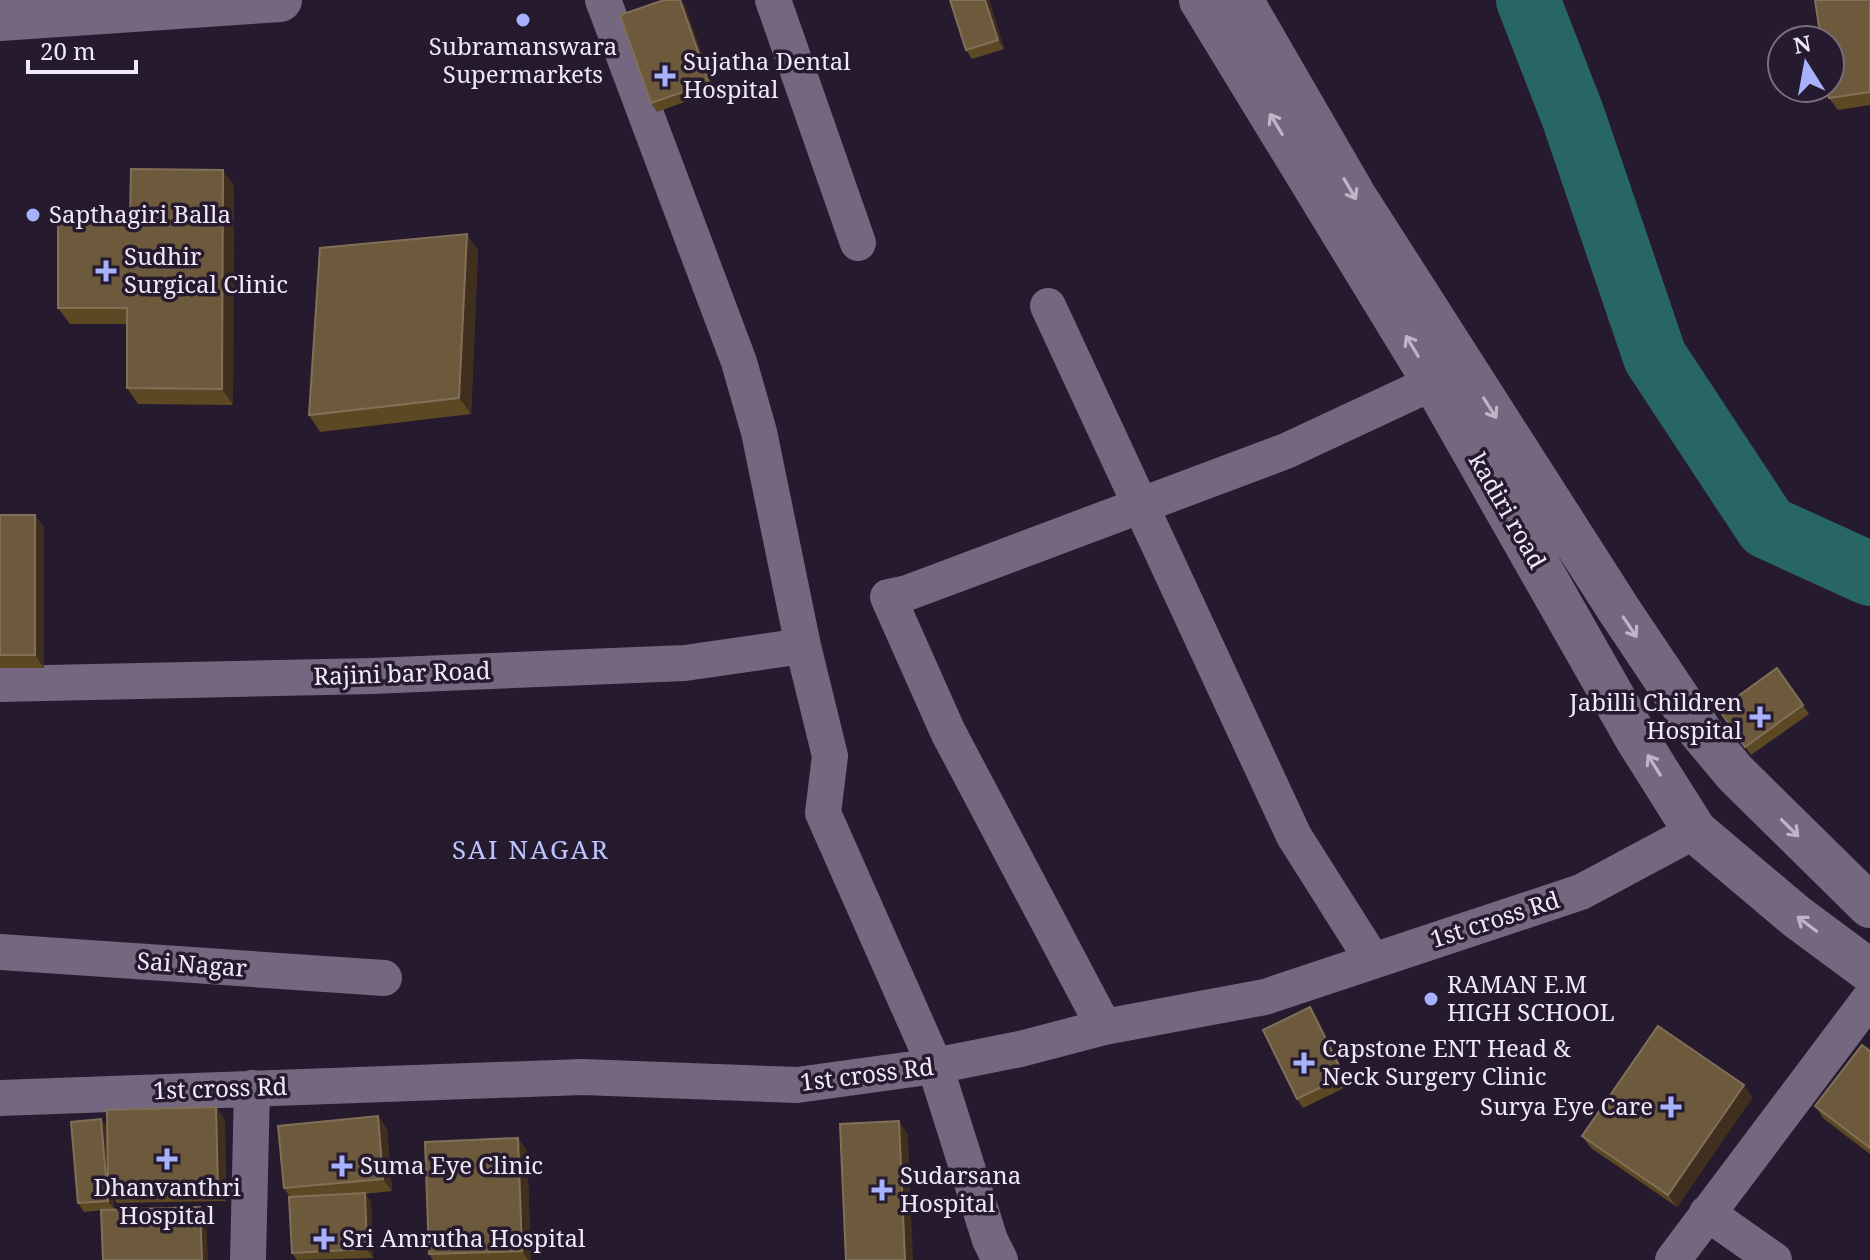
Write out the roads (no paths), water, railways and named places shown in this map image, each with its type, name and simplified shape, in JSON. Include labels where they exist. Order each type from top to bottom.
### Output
[{"type":"main road","points":[[0,19],[280,0]]},
{"type":"main road","name":"kadiri road","points":[[1201,0],[1434,382],[1637,739],[1695,831],[1797,917],[1870,971]]},
{"type":"main road","name":"kadiri road","points":[[1241,0],[1371,223],[1700,731],[1735,773],[1870,906]]},
{"type":"street","points":[[603,0],[739,362],[772,487],[803,646],[830,756],[823,813],[935,1066],[990,1240],[1000,1260]]},
{"type":"street","points":[[773,0],[858,243]]},
{"type":"street","points":[[1048,306],[1294,836],[1373,961]]},
{"type":"street","points":[[1104,1027],[948,732],[888,597],[907,593],[1286,451],[1434,382]]},
{"type":"street","name":"Rajini bar Road","points":[[0,684],[372,676],[669,664],[803,646]]},
{"type":"street","name":"1st cross Rd","points":[[0,1098],[582,1077],[797,1085],[935,1066],[1020,1049],[1104,1027],[1265,997],[1581,892],[1695,831]]},
{"type":"street","name":"Sai Nagar","points":[[0,952],[384,978]]},
{"type":"street","points":[[1673,1260],[1870,998]]},
{"type":"street","points":[[248,1260],[252,1088]]},
{"type":"street","points":[[1707,1213],[1774,1260]]},
{"type":"waterway","points":[[1528,0],[1573,116],[1655,357],[1767,527],[1870,574]]},
{"type":"place","name":"Subramanswara Supermarkets","points":[[523,20]]},
{"type":"place","name":"Sujatha Dental Hospital","points":[[665,76]]},
{"type":"place","name":"Sapthagiri Balla","points":[[33,215]]},
{"type":"place","name":"Sudhir Surgical Clinic","points":[[106,271]]},
{"type":"place","name":"Jabilli Children Hospital","points":[[1760,717]]},
{"type":"place","name":"RAMAN E.M HIGH SCHOOL","points":[[1431,999]]},
{"type":"place","name":"Capstone ENT Head & Neck Surgery Clinic","points":[[1304,1063]]},
{"type":"place","name":"Surya Eye Care","points":[[1671,1107]]},
{"type":"place","name":"Dhanvanthri Hospital","points":[[167,1159]]},
{"type":"place","name":"Suma Eye Clinic","points":[[342,1166]]},
{"type":"place","name":"Sudarsana Hospital","points":[[882,1190]]},
{"type":"place","name":"Sri Amrutha Hospital","points":[[324,1239]]},
{"type":"district","name":"SAI NAGAR","points":[[531,850]]}]
